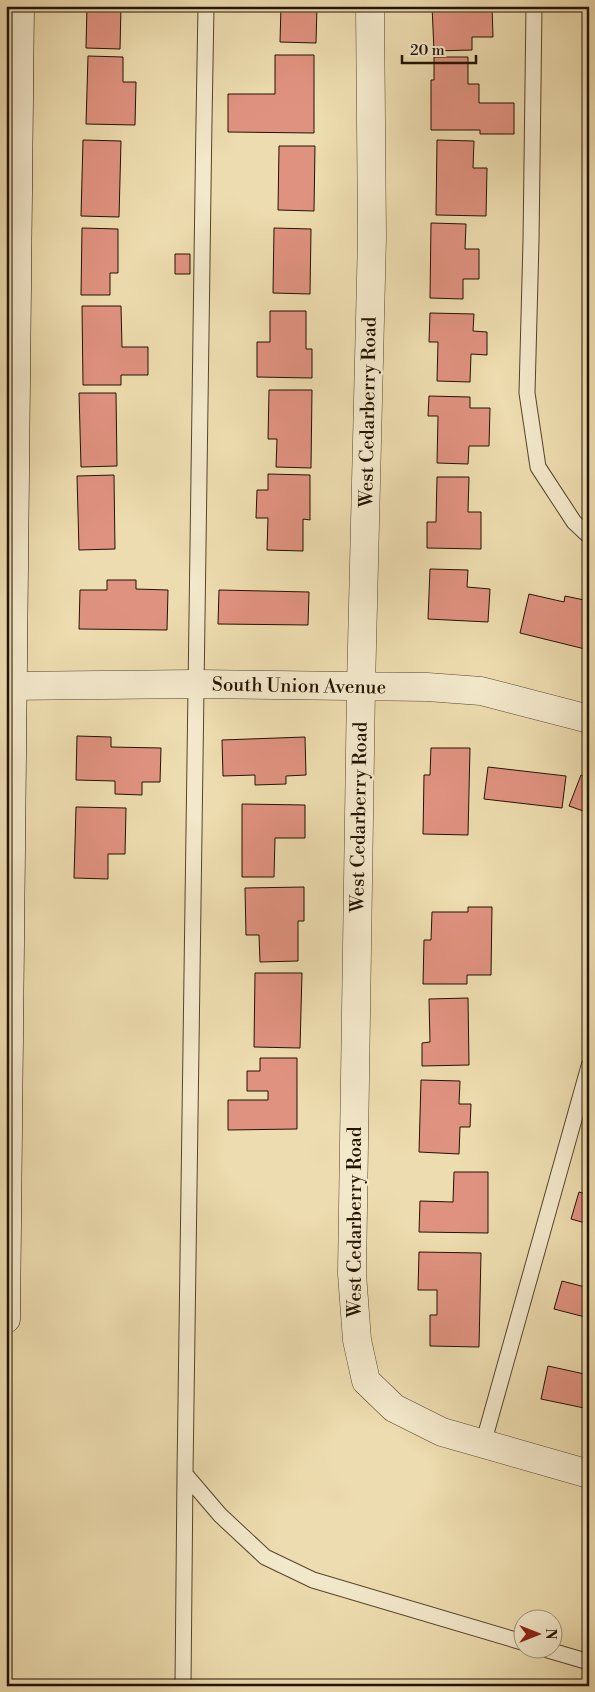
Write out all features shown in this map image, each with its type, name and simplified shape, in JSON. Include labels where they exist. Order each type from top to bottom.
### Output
[{"type":"street","points":[[6,1319],[10,686],[20,6]]},
{"type":"street","name":"West Cedarberry Road","points":[[370,6],[372,237],[361,687],[352,1274],[357,1340],[366,1381],[394,1408],[442,1432],[589,1474]]},
{"type":"street","name":"South Union Avenue","points":[[10,686],[196,684],[427,687],[481,691],[589,719]]},
{"type":"lane","points":[[183,1686],[185,1474],[192,1150],[200,291],[206,6]]},
{"type":"lane","points":[[534,6],[532,241],[527,393],[538,467],[574,522],[589,536]]},
{"type":"lane","points":[[483,1444],[589,1066]]},
{"type":"lane","points":[[185,1474],[220,1515],[265,1557],[313,1580],[512,1639]]},
{"type":"lane","points":[[562,1654],[589,1662]]},
{"type":"building","points":[[87,6],[121,6],[120,49],[86,48]]},
{"type":"building","points":[[281,6],[317,6],[316,43],[280,42]]},
{"type":"building","points":[[432,6],[492,6],[493,37],[472,37],[472,50],[434,51]]},
{"type":"building","points":[[275,55],[314,55],[314,133],[228,132],[228,94],[275,94]]},
{"type":"building","points":[[88,56],[123,57],[123,82],[136,82],[135,125],[86,124]]},
{"type":"building","points":[[434,57],[468,57],[468,84],[479,84],[479,103],[514,103],[514,134],[480,134],[480,130],[431,130],[431,80],[434,80]]},
{"type":"building","points":[[83,140],[121,141],[119,217],[81,216]]},
{"type":"building","points":[[437,140],[474,141],[473,168],[487,168],[486,216],[436,215]]},
{"type":"building","points":[[279,146],[315,146],[314,211],[278,210]]},
{"type":"building","points":[[431,223],[466,224],[465,249],[479,249],[479,279],[463,279],[463,299],[430,298]]},
{"type":"building","points":[[82,228],[118,229],[118,273],[110,273],[110,295],[81,295]]},
{"type":"building","points":[[274,228],[311,229],[310,294],[273,293]]},
{"type":"building","points":[[175,254],[190,254],[190,274],[175,274]]},
{"type":"building","points":[[82,306],[121,306],[122,347],[148,347],[148,375],[121,375],[121,385],[83,385]]},
{"type":"building","points":[[270,311],[306,311],[306,349],[312,349],[312,378],[257,377],[257,342],[270,342]]},
{"type":"building","points":[[430,313],[474,314],[473,331],[487,332],[487,355],[471,354],[470,382],[437,381],[438,342],[429,342]]},
{"type":"building","points":[[269,390],[312,390],[311,468],[276,467],[277,439],[268,439]]},
{"type":"building","points":[[79,393],[116,393],[117,466],[81,467]]},
{"type":"building","points":[[429,396],[470,397],[470,408],[490,408],[489,446],[469,446],[468,464],[437,463],[438,416],[428,416]]},
{"type":"building","points":[[268,474],[310,475],[310,520],[303,519],[303,551],[267,550],[268,518],[256,518],[257,490],[268,490]]},
{"type":"building","points":[[114,475],[115,549],[79,550],[77,476]]},
{"type":"building","points":[[437,477],[469,477],[468,512],[481,512],[481,549],[427,548],[427,522],[436,522]]},
{"type":"building","points":[[430,569],[468,570],[467,587],[490,589],[488,622],[428,619]]},
{"type":"building","points":[[107,580],[136,580],[136,589],[168,590],[167,630],[79,629],[80,590],[107,590]]},
{"type":"building","points":[[219,590],[309,592],[308,625],[218,624]]},
{"type":"building","points":[[529,594],[564,602],[565,596],[589,601],[589,650],[520,633]]},
{"type":"building","points":[[77,736],[111,737],[111,747],[161,748],[160,782],[142,782],[142,795],[115,794],[115,781],[76,780]]},
{"type":"building","points":[[305,737],[306,775],[286,776],[286,784],[255,785],[255,775],[223,776],[222,740]]},
{"type":"building","points":[[431,748],[470,748],[468,835],[423,834],[424,775],[430,775]]},
{"type":"building","points":[[488,767],[566,776],[562,808],[484,799]]},
{"type":"building","points":[[581,775],[589,777],[589,813],[569,806]]},
{"type":"building","points":[[242,804],[305,805],[305,838],[275,838],[274,877],[242,877]]},
{"type":"building","points":[[76,807],[126,808],[125,854],[108,854],[108,879],[74,878]]},
{"type":"building","points":[[304,887],[304,921],[298,921],[298,961],[260,962],[259,935],[246,935],[245,888]]},
{"type":"building","points":[[468,907],[492,907],[491,975],[467,975],[467,984],[423,984],[424,940],[431,940],[432,912],[468,912]]},
{"type":"building","points":[[255,973],[302,973],[300,1048],[254,1047]]},
{"type":"building","points":[[468,998],[469,1065],[422,1066],[422,1043],[430,1042],[429,999]]},
{"type":"building","points":[[260,1058],[297,1058],[297,1129],[228,1130],[228,1100],[268,1100],[268,1091],[247,1091],[247,1071],[260,1071]]},
{"type":"building","points":[[421,1080],[460,1081],[459,1104],[471,1104],[470,1127],[460,1127],[459,1154],[419,1152]]},
{"type":"building","points":[[454,1172],[488,1172],[488,1233],[419,1232],[420,1201],[453,1202]]},
{"type":"building","points":[[579,1192],[589,1195],[589,1224],[571,1219]]},
{"type":"building","points":[[419,1252],[481,1253],[479,1347],[430,1346],[430,1315],[437,1315],[437,1290],[418,1290]]},
{"type":"building","points":[[562,1281],[589,1288],[589,1304],[585,1317],[554,1309]]},
{"type":"building","points":[[548,1366],[589,1375],[589,1409],[541,1399]]}]
